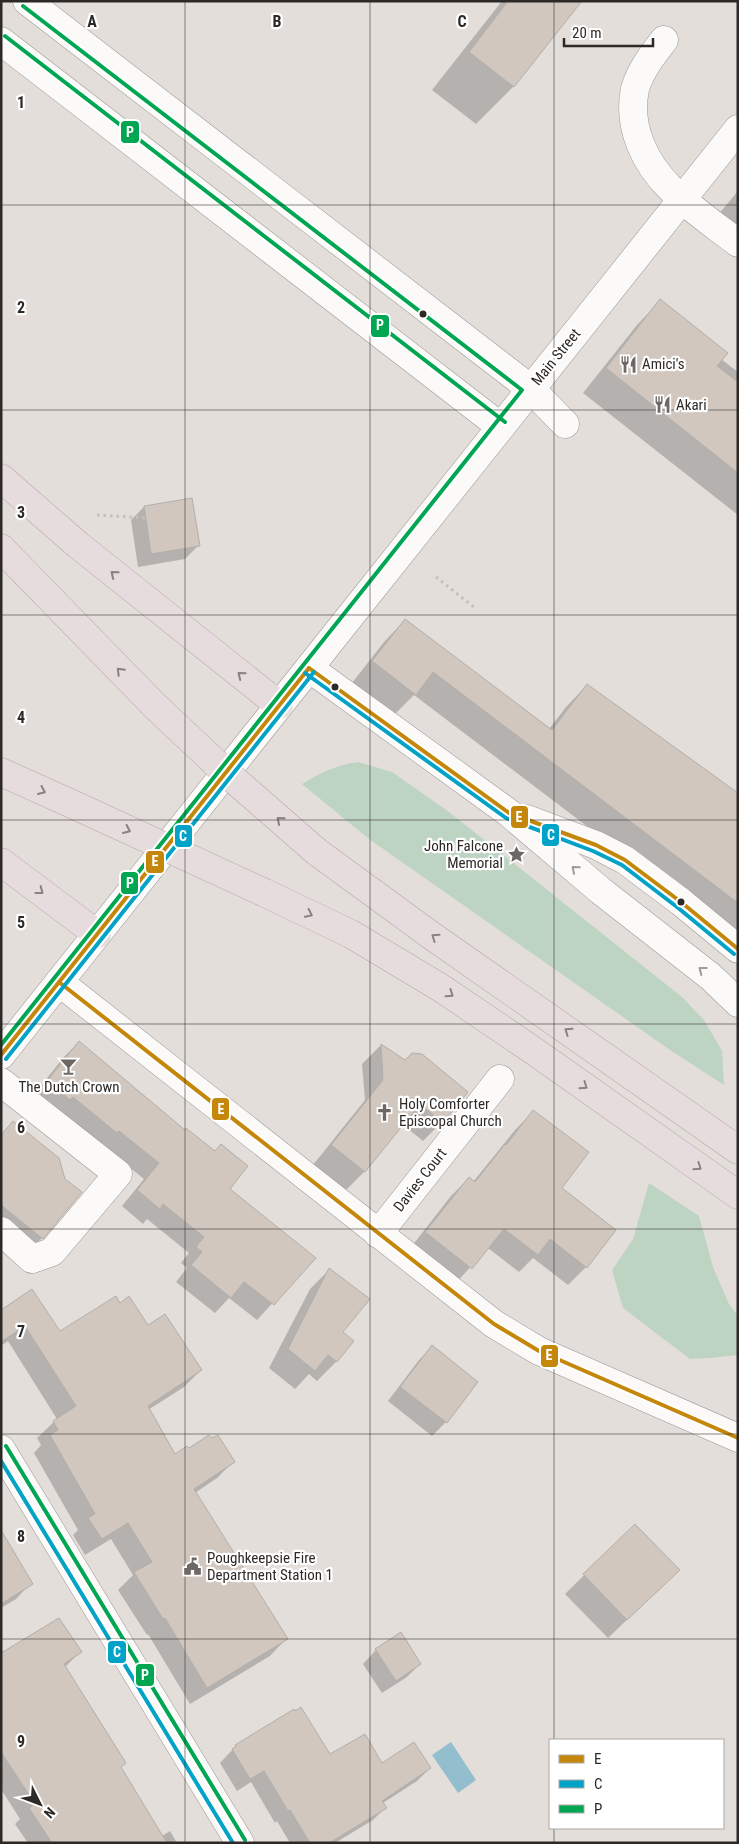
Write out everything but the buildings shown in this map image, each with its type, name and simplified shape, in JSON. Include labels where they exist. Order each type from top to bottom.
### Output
[{"type":"highway","points":[[1,478],[86,551],[279,705]]},
{"type":"highway","points":[[1,548],[155,706],[223,770],[317,852],[738,1150]]},
{"type":"highway","points":[[1,772],[351,934],[441,988],[738,1195]]},
{"type":"highway","points":[[1,862],[97,934]]},
{"type":"street","points":[[27,1],[531,390],[565,424]]},
{"type":"street","points":[[664,40],[649,60],[636,88],[633,105],[634,122],[638,138],[652,166],[671,190],[738,243]]},
{"type":"street","points":[[1,41],[501,427]]},
{"type":"street","name":"Main Street","points":[[1,1055],[738,129]]},
{"type":"street","points":[[308,668],[470,782],[595,886],[711,977],[738,1003]]},
{"type":"street","points":[[509,813],[611,852],[681,902],[738,949]]},
{"type":"street","points":[[59,982],[474,1310],[517,1339],[560,1361],[738,1438]]},
{"type":"street","name":"Davies Court","points":[[378,1234],[500,1079]]},
{"type":"street","points":[[1,1082],[118,1174],[52,1252],[32,1259],[1,1231]]},
{"type":"street","points":[[1,1448],[240,1843]]},
{"type":"path","points":[[97,514],[146,518]]},
{"type":"path","points":[[436,577],[475,608]]},
{"type":"green space","points":[[358,762],[392,772],[449,812],[682,997],[704,1020],[722,1051],[724,1085],[670,1050],[369,839],[302,784],[328,770]]},
{"type":"green space","points":[[649,1183],[699,1216],[713,1267],[729,1304],[738,1316],[738,1355],[690,1359],[623,1308],[612,1270],[633,1239]]},
{"type":"water","points":[[451,1742],[476,1780],[458,1793],[432,1755]]},
{"type":"transit line","name":"P","points":[[1,1045],[522,390],[23,6]]},
{"type":"transit line","name":"P","points":[[5,36],[505,422]]},
{"type":"transit line","name":"E","points":[[309,668],[509,813],[596,845],[625,860],[681,902],[738,949]]},
{"type":"transit line","name":"E","points":[[1,1055],[309,668]]},
{"type":"transit line","name":"C","points":[[6,1059],[314,672]]},
{"type":"transit line","name":"C","points":[[305,673],[506,818],[593,851],[622,865],[734,954]]},
{"type":"transit line","name":"E","points":[[59,982],[494,1324],[539,1351],[738,1438]]},
{"type":"transit line","name":"P","points":[[6,1446],[245,1840]]},
{"type":"transit line","name":"C","points":[[1,1461],[233,1843]]},
{"type":"place","name":"Amici's","points":[[628,364]]},
{"type":"place","name":"Akari","points":[[662,405]]},
{"type":"place","name":"John Falcone Memorial","points":[[517,855]]},
{"type":"place","name":"The Dutch Crown","points":[[69,1066]]},
{"type":"place","name":"Holy Comforter Episcopal Church","points":[[385,1113]]},
{"type":"place","name":"Poughkeepsie Fire Department Station 1","points":[[193,1567]]}]
